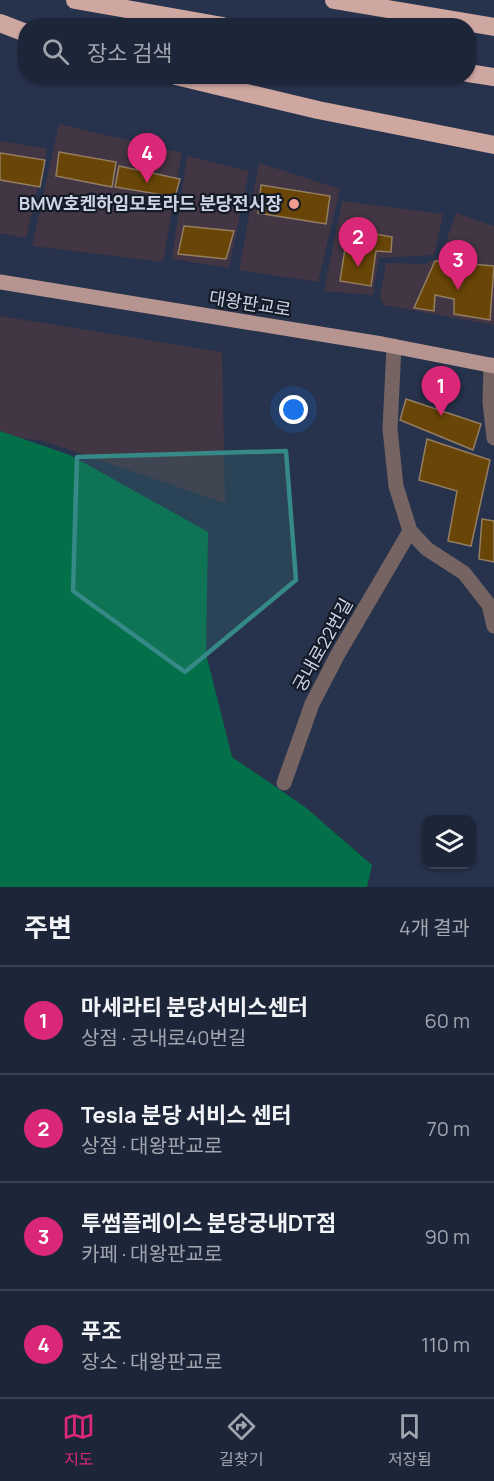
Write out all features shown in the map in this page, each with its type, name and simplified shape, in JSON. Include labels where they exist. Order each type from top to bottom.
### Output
[{"type":"highway","points":[[75,0],[177,18]]},
{"type":"highway","points":[[334,0],[441,18]]},
{"type":"highway","points":[[0,23],[18,30]]},
{"type":"highway","points":[[476,24],[494,27]]},
{"type":"highway","points":[[476,75],[494,78]]},
{"type":"highway","points":[[209,84],[318,110],[494,145]]},
{"type":"main road","name":"대왕판교로","points":[[0,282],[394,346],[492,365]]},
{"type":"street","points":[[394,346],[390,429],[396,486],[410,531],[427,549],[464,573],[489,605],[494,626]]},
{"type":"street","points":[[492,365],[490,402],[494,438]]},
{"type":"street","name":"궁내로22번길","points":[[284,783],[312,704],[338,654],[410,531]]},
{"type":"highlighted area","points":[[286,451],[296,580],[185,672],[73,591],[77,457]]},
{"type":"shaded area","points":[[59,124],[182,153],[163,262],[32,246]]},
{"type":"shaded area","points":[[0,141],[47,149],[26,238],[0,233]]},
{"type":"shaded area","points":[[187,156],[249,171],[229,268],[172,259]]},
{"type":"shaded area","points":[[259,163],[340,189],[318,282],[239,270]]},
{"type":"shaded area","points":[[342,201],[443,214],[434,255],[379,258],[373,295],[324,291]]},
{"type":"shaded area","points":[[456,213],[494,226],[494,325],[384,305],[380,298],[386,263],[425,264],[441,257]]},
{"type":"shaded area","points":[[0,316],[222,352],[225,503],[40,440],[0,437]]},
{"type":"green space","points":[[0,431],[70,455],[208,532],[206,654],[232,757],[305,807],[372,865],[367,887],[0,887]]},
{"type":"building","points":[[59,152],[116,162],[112,187],[56,176]]},
{"type":"building","points":[[0,153],[45,160],[40,187],[0,180]]},
{"type":"building","points":[[119,166],[180,179],[175,197],[115,187]]},
{"type":"building","name":"BMW호켄하임모토라드 분당전시장","points":[[261,185],[330,196],[326,224],[258,213]]},
{"type":"building","points":[[184,226],[234,231],[226,259],[178,254]]},
{"type":"building","points":[[348,229],[392,237],[391,252],[376,251],[371,286],[340,281]]},
{"type":"building","points":[[435,261],[494,266],[490,320],[454,314],[454,299],[435,295],[434,311],[414,308]]},
{"type":"building","points":[[406,399],[481,424],[473,450],[400,420]]},
{"type":"building","points":[[427,439],[490,460],[471,546],[448,541],[457,491],[419,480]]},
{"type":"building","points":[[482,519],[494,521],[494,562],[479,559]]},
{"type":"place","name":"푸조","points":[[147,183]]},
{"type":"place","name":"BMW호켄하임모토라드 분당전시장","points":[[294,204]]},
{"type":"place","name":"Tesla 분당 서비스 센터","points":[[358,267]]},
{"type":"place","name":"투썸플레이스 분당궁내DT점","points":[[458,290]]},
{"type":"place","name":"마세라티 분당서비스센터","points":[[441,416]]}]
